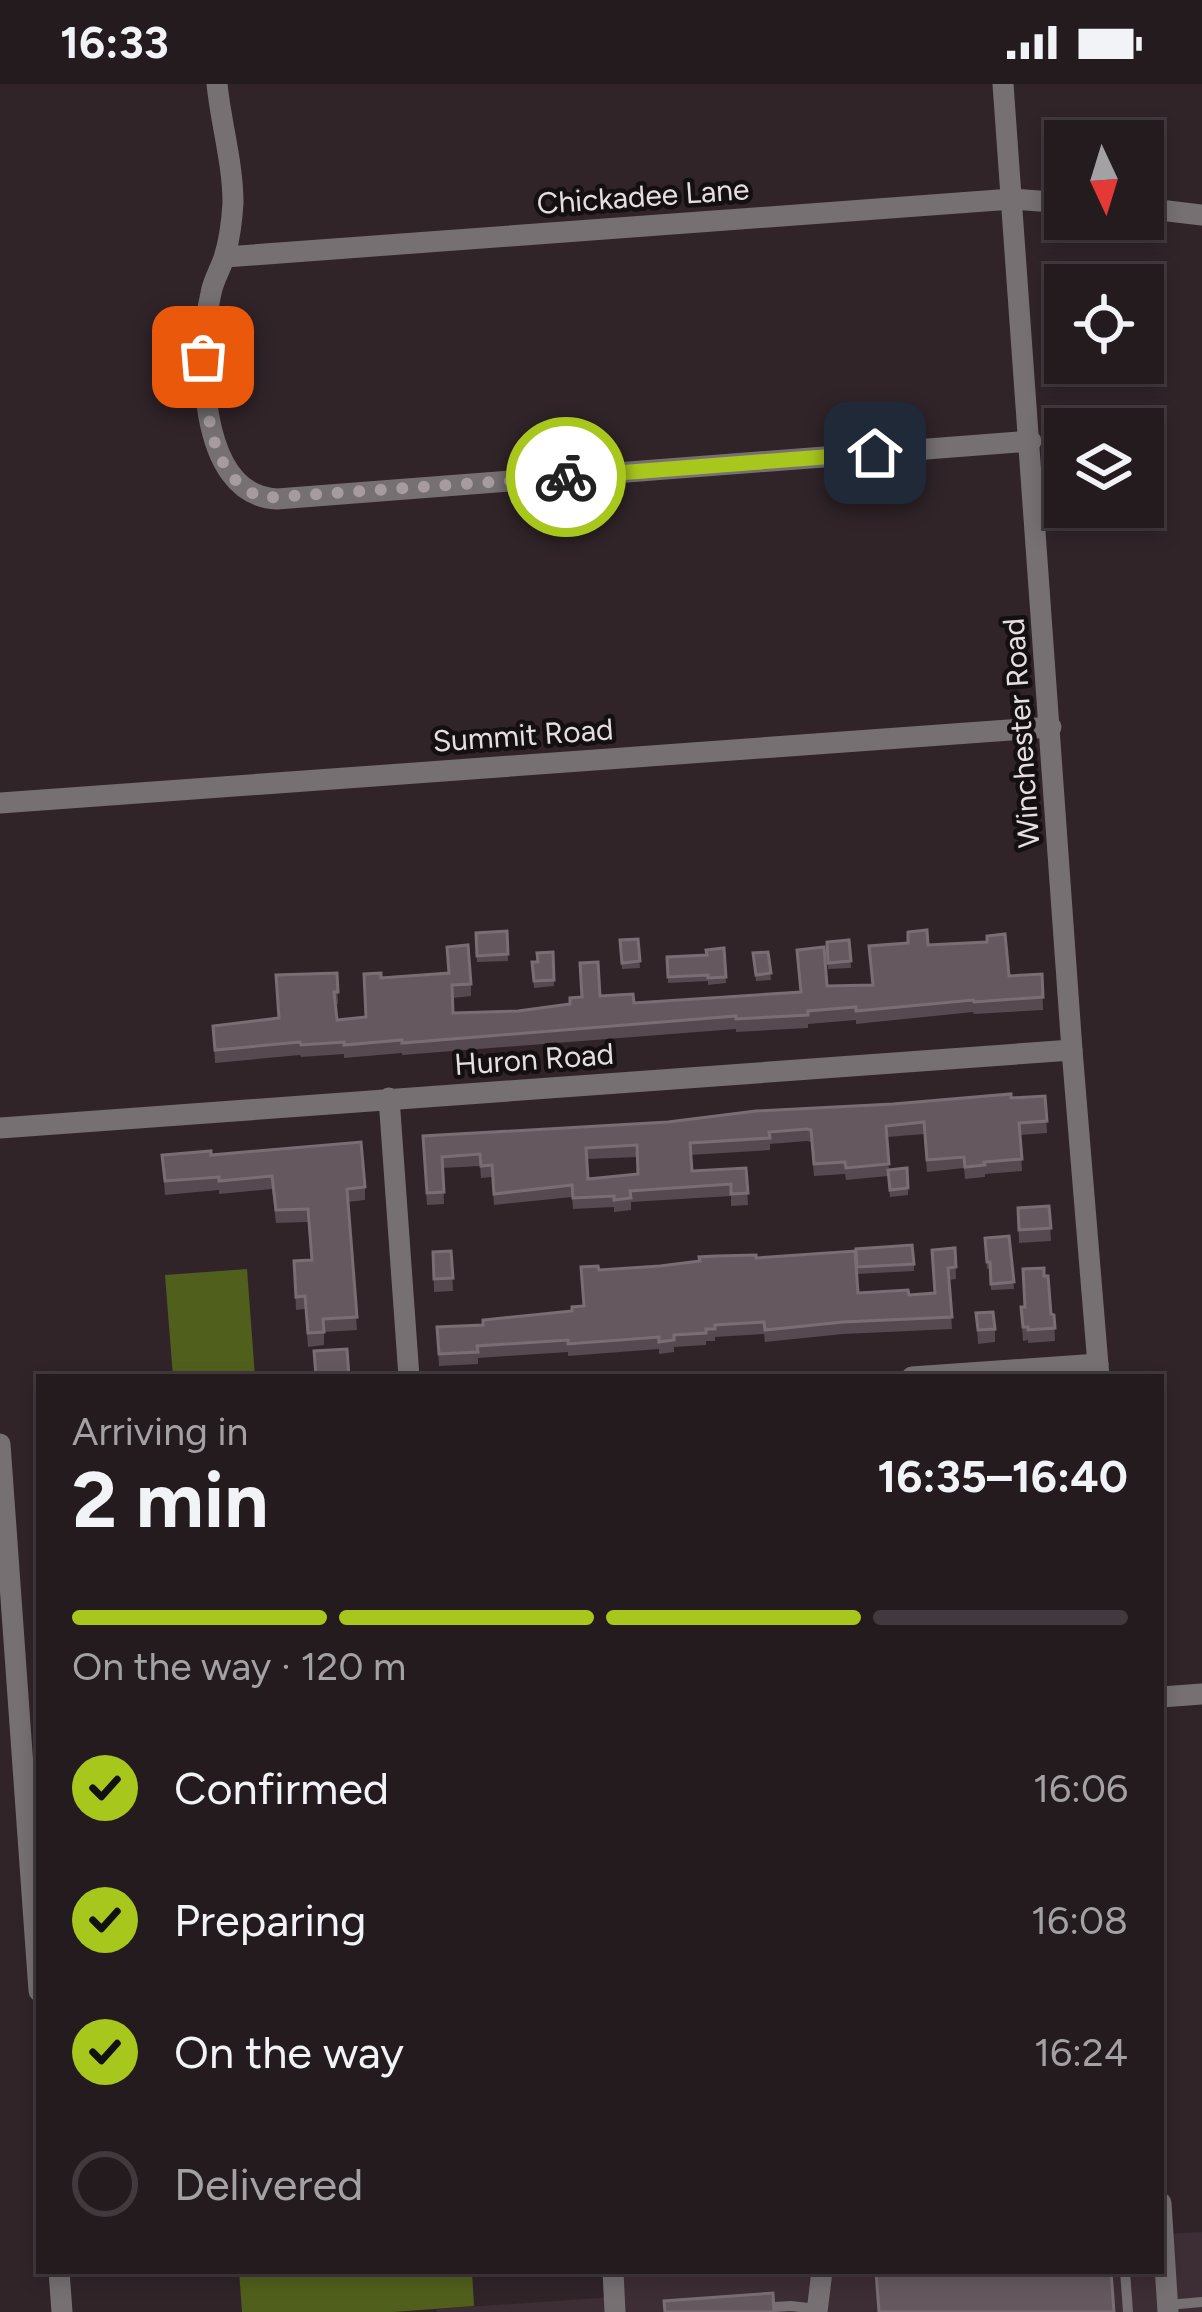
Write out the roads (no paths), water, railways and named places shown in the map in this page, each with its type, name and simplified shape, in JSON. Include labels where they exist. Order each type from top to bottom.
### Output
[{"type":"street","points":[[217,84],[229,144],[233,206],[204,337],[208,415],[223,463],[249,493],[277,499],[1030,442]]},
{"type":"street","name":"Winchester Road","points":[[1003,84],[1098,1371]]},
{"type":"street","name":"Chickadee Lane","points":[[225,256],[1012,200],[1044,202]]},
{"type":"street","points":[[1164,210],[1202,215]]},
{"type":"street","name":"Summit Road","points":[[0,803],[1051,727]]},
{"type":"street","name":"Huron Road","points":[[0,1128],[1072,1050]]},
{"type":"street","points":[[389,1098],[409,1374]]},
{"type":"street","points":[[1005,1374],[1098,1371]]},
{"type":"street","points":[[0,1444],[36,1949]]},
{"type":"street","points":[[1164,1697],[1202,1694]]},
{"type":"street","points":[[1164,2264],[1168,2308]]},
{"type":"street","points":[[59,2274],[62,2312]]},
{"type":"street","points":[[613,2274],[615,2312]]},
{"type":"street","points":[[817,2311],[822,2274]]},
{"type":"lane","points":[[1125,2274],[1128,2312]]},
{"type":"lane","points":[[1168,2308],[1202,2302]]},
{"type":"lane","points":[[753,2308],[817,2311]]}]
